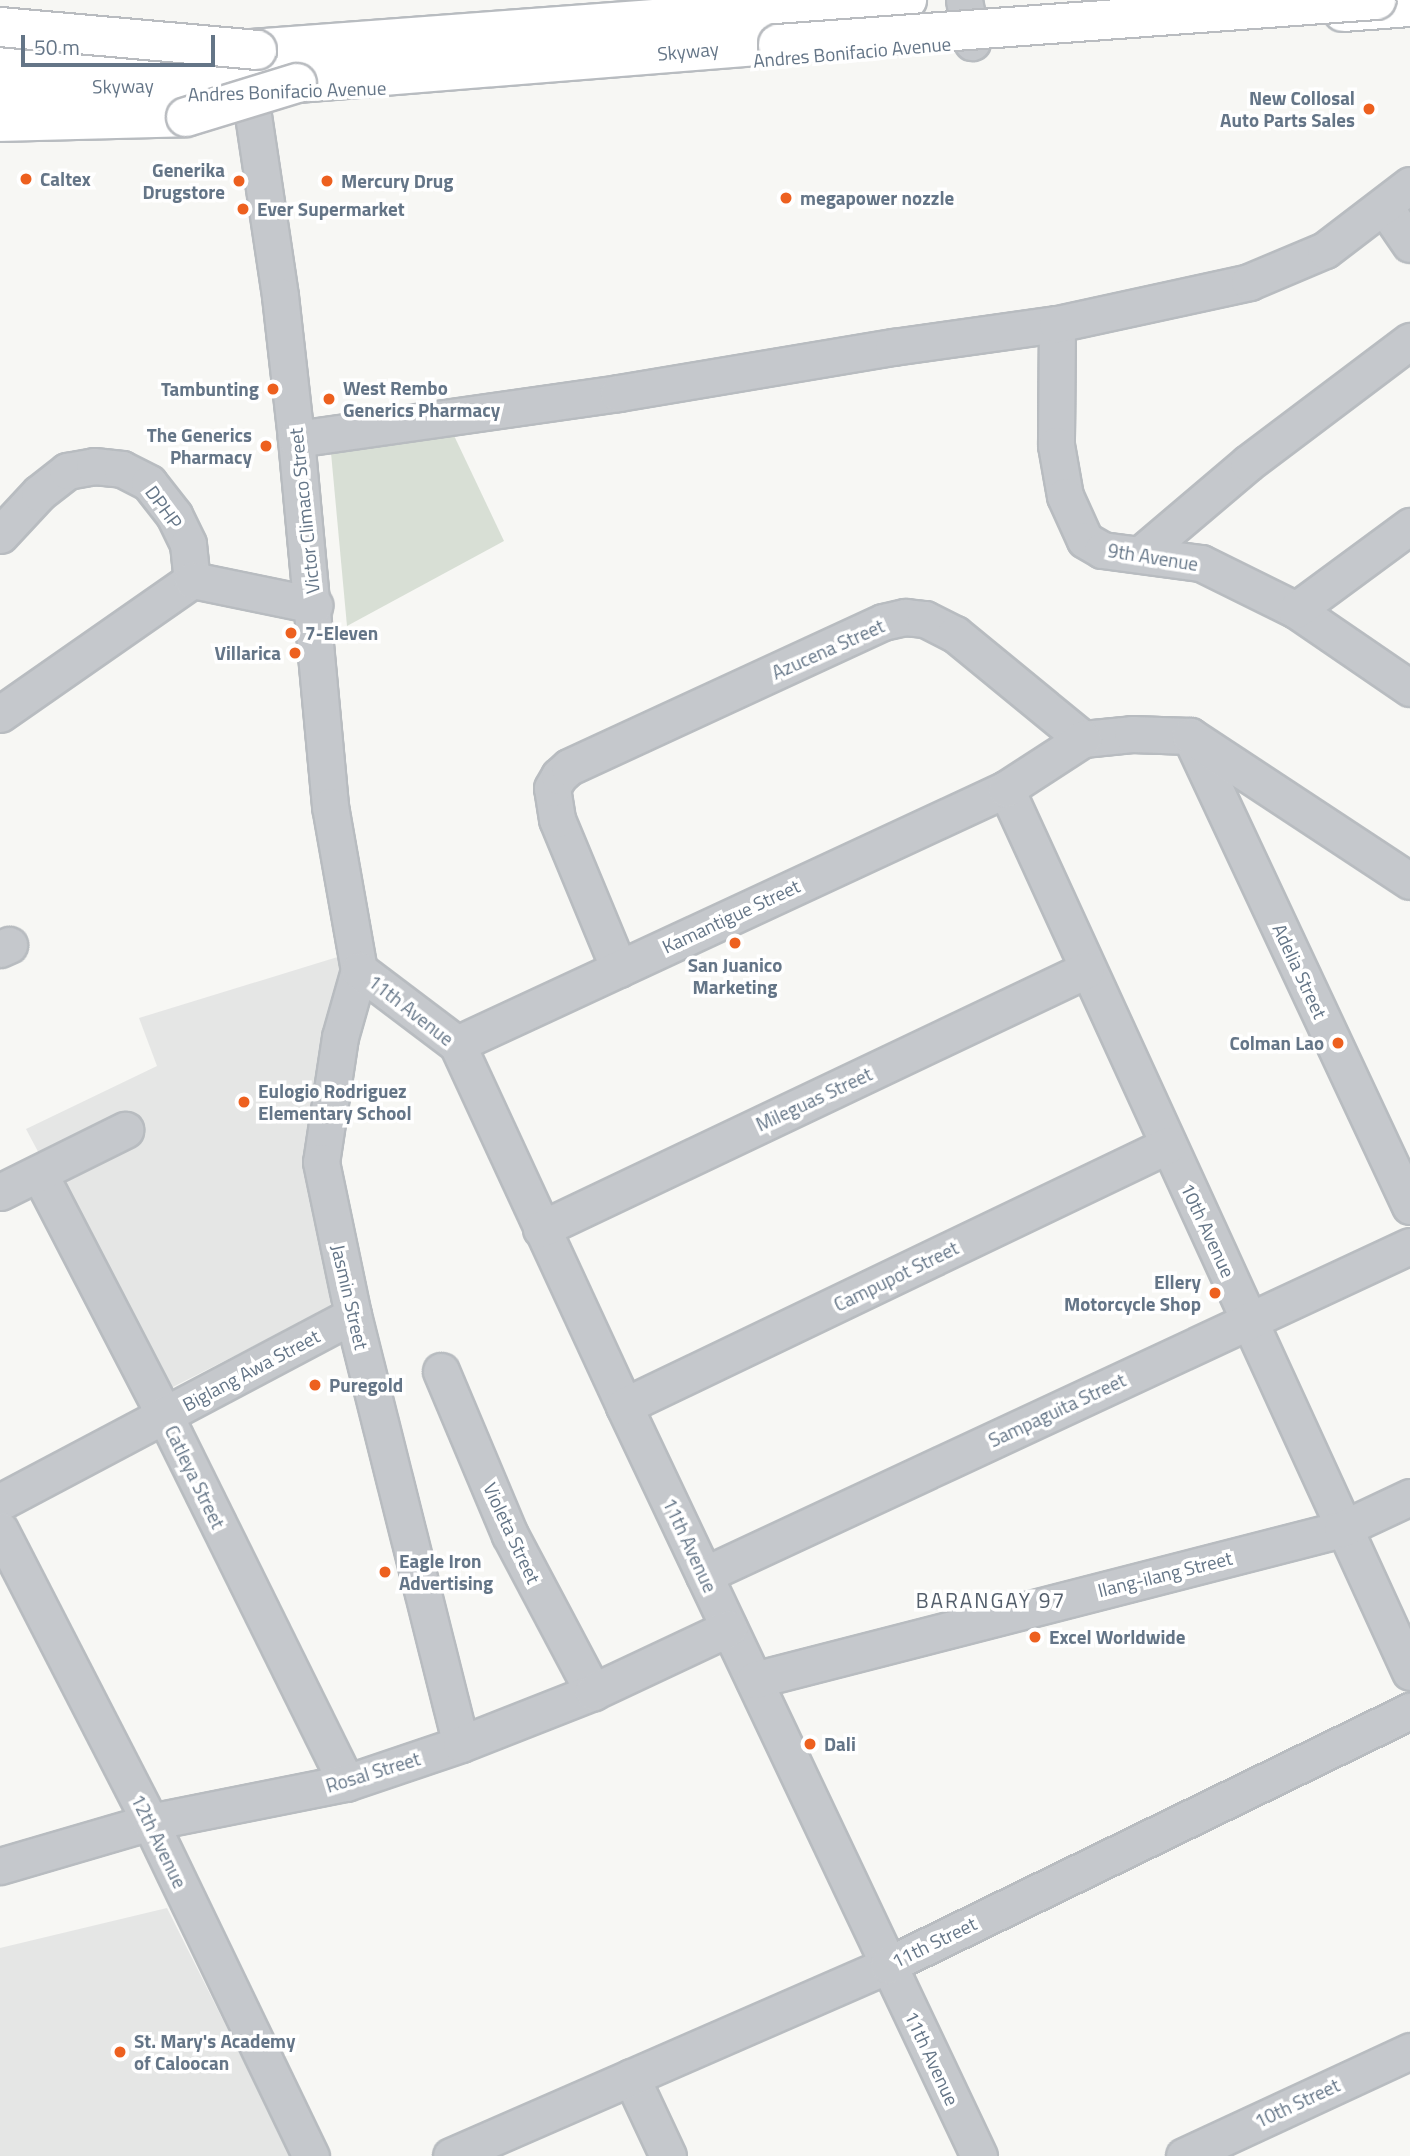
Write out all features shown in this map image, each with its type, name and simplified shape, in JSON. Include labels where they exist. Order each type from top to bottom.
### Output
[{"type":"main road","points":[[0,56],[203,45],[728,5],[861,0]]},
{"type":"main road","name":"Skyway","points":[[0,56],[257,50],[907,0]]},
{"type":"main road","name":"Skyway","points":[[0,88],[297,83],[1376,0]]},
{"type":"main road","name":"Andres Bonifacio Avenue","points":[[0,97],[250,95],[625,70],[1410,7]]},
{"type":"main road","points":[[0,27],[257,50]]},
{"type":"main road","points":[[0,122],[186,117],[297,83]]},
{"type":"street","points":[[964,0],[972,42]]},
{"type":"street","points":[[0,39],[82,53]]},
{"type":"street","name":"Victor Climaco Street","points":[[250,95],[280,296],[314,605],[330,807],[359,970]]},
{"type":"street","points":[[296,439],[618,393],[1057,324],[1249,282],[1325,250],[1397,195],[1410,244]]},
{"type":"street","name":"9th Avenue","points":[[1057,324],[1056,445],[1065,496],[1085,540],[1102,550],[1142,553],[1201,563],[1296,610],[1410,688]]},
{"type":"street","points":[[1142,553],[1248,463],[1410,341]]},
{"type":"street","name":"DPHP","points":[[0,535],[39,493],[67,471],[94,466],[122,469],[149,483],[174,514],[188,544],[192,580]]},
{"type":"street","points":[[1296,610],[1410,526]]},
{"type":"street","points":[[0,714],[192,580],[314,605]]},
{"type":"street","name":"Azucena Street","points":[[619,969],[552,803],[552,788],[569,767],[883,622],[905,617],[925,619],[955,634],[1083,739]]},
{"type":"street","points":[[1083,739],[1132,734],[1190,736],[1410,881]]},
{"type":"street","name":"Adelia Street","points":[[1190,736],[1410,1206]]},
{"type":"street","name":"Kamantigue Street","points":[[457,1044],[1006,789],[1083,739]]},
{"type":"street","name":"10th Avenue","points":[[1006,789],[1086,970],[1250,1320],[1342,1529],[1410,1672]]},
{"type":"street","name":"11th Avenue","points":[[359,970],[457,1044],[624,1406],[979,2156]]},
{"type":"street","name":"Jasmin Street","points":[[359,970],[340,1037],[321,1162],[353,1315],[461,1744]]},
{"type":"street","name":"Mileguas Street","points":[[541,1229],[1086,970]]},
{"type":"street","points":[[0,1192],[40,1175],[125,1130]]},
{"type":"street","name":"Campupot Street","points":[[624,1406],[1168,1145]]},
{"type":"street","name":"Catleya Street","points":[[40,1175],[165,1416],[346,1783]]},
{"type":"street","name":"Sampaguita Street","points":[[704,1575],[1410,1245]]},
{"type":"street","name":"Biglang Awa Street","points":[[0,1502],[353,1315]]},
{"type":"street","name":"Violeta Street","points":[[441,1371],[510,1535],[593,1692]]},
{"type":"street","name":"Ilang-ilang Street","points":[[754,1680],[1342,1529],[1410,1497]]},
{"type":"street","name":"12th Avenue","points":[[0,1530],[150,1822],[311,2156]]},
{"type":"street","name":"Rosal Street","points":[[0,1866],[150,1822],[346,1783],[461,1744],[593,1692],[729,1628]]},
{"type":"street","name":"11th Street","points":[[450,2156],[888,1965],[1410,1711]]},
{"type":"street","name":"10th Street","points":[[1184,2156],[1410,2051]]},
{"type":"street","points":[[631,2077],[668,2156]]},
{"type":"shaded area","points":[[449,425],[504,541],[347,626],[330,442]]},
{"type":"shaded area","points":[[344,955],[308,1155],[331,1307],[165,1391],[26,1129],[157,1066],[139,1018]]},
{"type":"shaded area","name":"St. Mary's Academy of Caloocan","points":[[167,1908],[291,2156],[0,2156],[0,1948]]},
{"type":"place","name":"New Collosal Auto Parts Sales","points":[[1369,109]]},
{"type":"place","name":"Caltex","points":[[26,179]]},
{"type":"place","name":"Generika Drugstore","points":[[239,181]]},
{"type":"place","name":"Mercury Drug","points":[[327,181]]},
{"type":"place","name":"megapower nozzle","points":[[786,198]]},
{"type":"place","name":"Ever Supermarket","points":[[243,209]]},
{"type":"place","name":"Tambunting","points":[[273,389]]},
{"type":"place","name":"West Rembo Generics Pharmacy","points":[[329,399]]},
{"type":"place","name":"The Generics Pharmacy","points":[[266,446]]},
{"type":"place","name":"7-Eleven","points":[[291,633]]},
{"type":"place","name":"Villarica","points":[[295,653]]},
{"type":"place","name":"San Juanico Marketing","points":[[735,943]]},
{"type":"place","name":"Colman Lao","points":[[1338,1043]]},
{"type":"place","name":"Eulogio Rodriguez Elementary School","points":[[244,1102]]},
{"type":"place","name":"Ellery Motorcycle Shop","points":[[1215,1293]]},
{"type":"place","name":"Puregold","points":[[315,1385]]},
{"type":"place","name":"Eagle Iron Advertising","points":[[385,1572]]},
{"type":"place","name":"Excel Worldwide","points":[[1035,1637]]},
{"type":"place","name":"Dali","points":[[810,1744]]},
{"type":"place","name":"St. Mary's Academy of Caloocan","points":[[120,2052]]},
{"type":"district","name":"BARANGAY 97","points":[[991,1600]]}]
